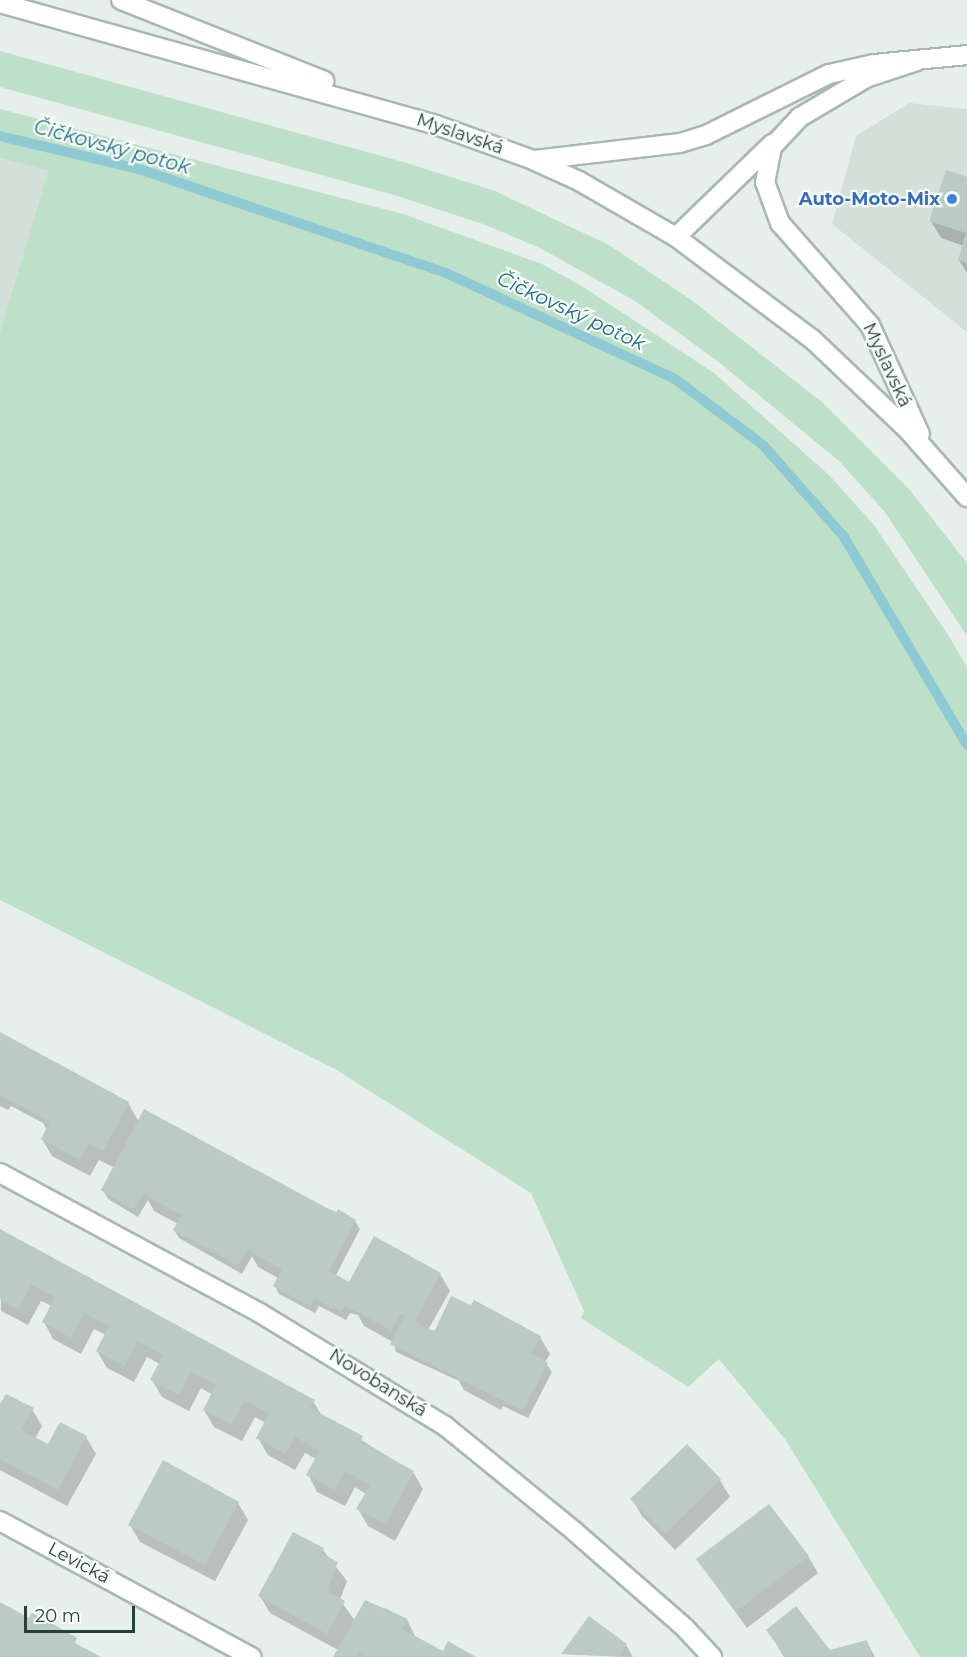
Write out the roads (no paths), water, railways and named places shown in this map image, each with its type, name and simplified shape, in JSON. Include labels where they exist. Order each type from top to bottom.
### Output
[{"type":"street","points":[[121,0],[436,125]]},
{"type":"street","name":"Myslavská","points":[[0,3],[436,125],[534,160],[680,143],[706,135],[829,74],[967,55]]},
{"type":"street","name":"Myslavská","points":[[917,61],[883,71],[844,89],[800,117],[777,138],[765,173],[774,213],[870,325],[911,416],[936,460]]},
{"type":"street","points":[[676,237],[777,138]]},
{"type":"street","points":[[534,160],[676,237],[759,296],[845,369],[936,460],[967,496]]},
{"type":"street","name":"Novobanská","points":[[0,1173],[260,1313],[445,1425],[574,1531],[685,1628],[712,1657]]},
{"type":"street","name":"Levická","points":[[0,1521],[252,1657]]},
{"type":"waterway","name":"Čičkovský potok","points":[[0,136],[139,169],[446,273],[675,379],[763,445],[844,537],[967,745]]},
{"type":"place","name":"Auto-Moto-Mix","points":[[952,199]]}]
